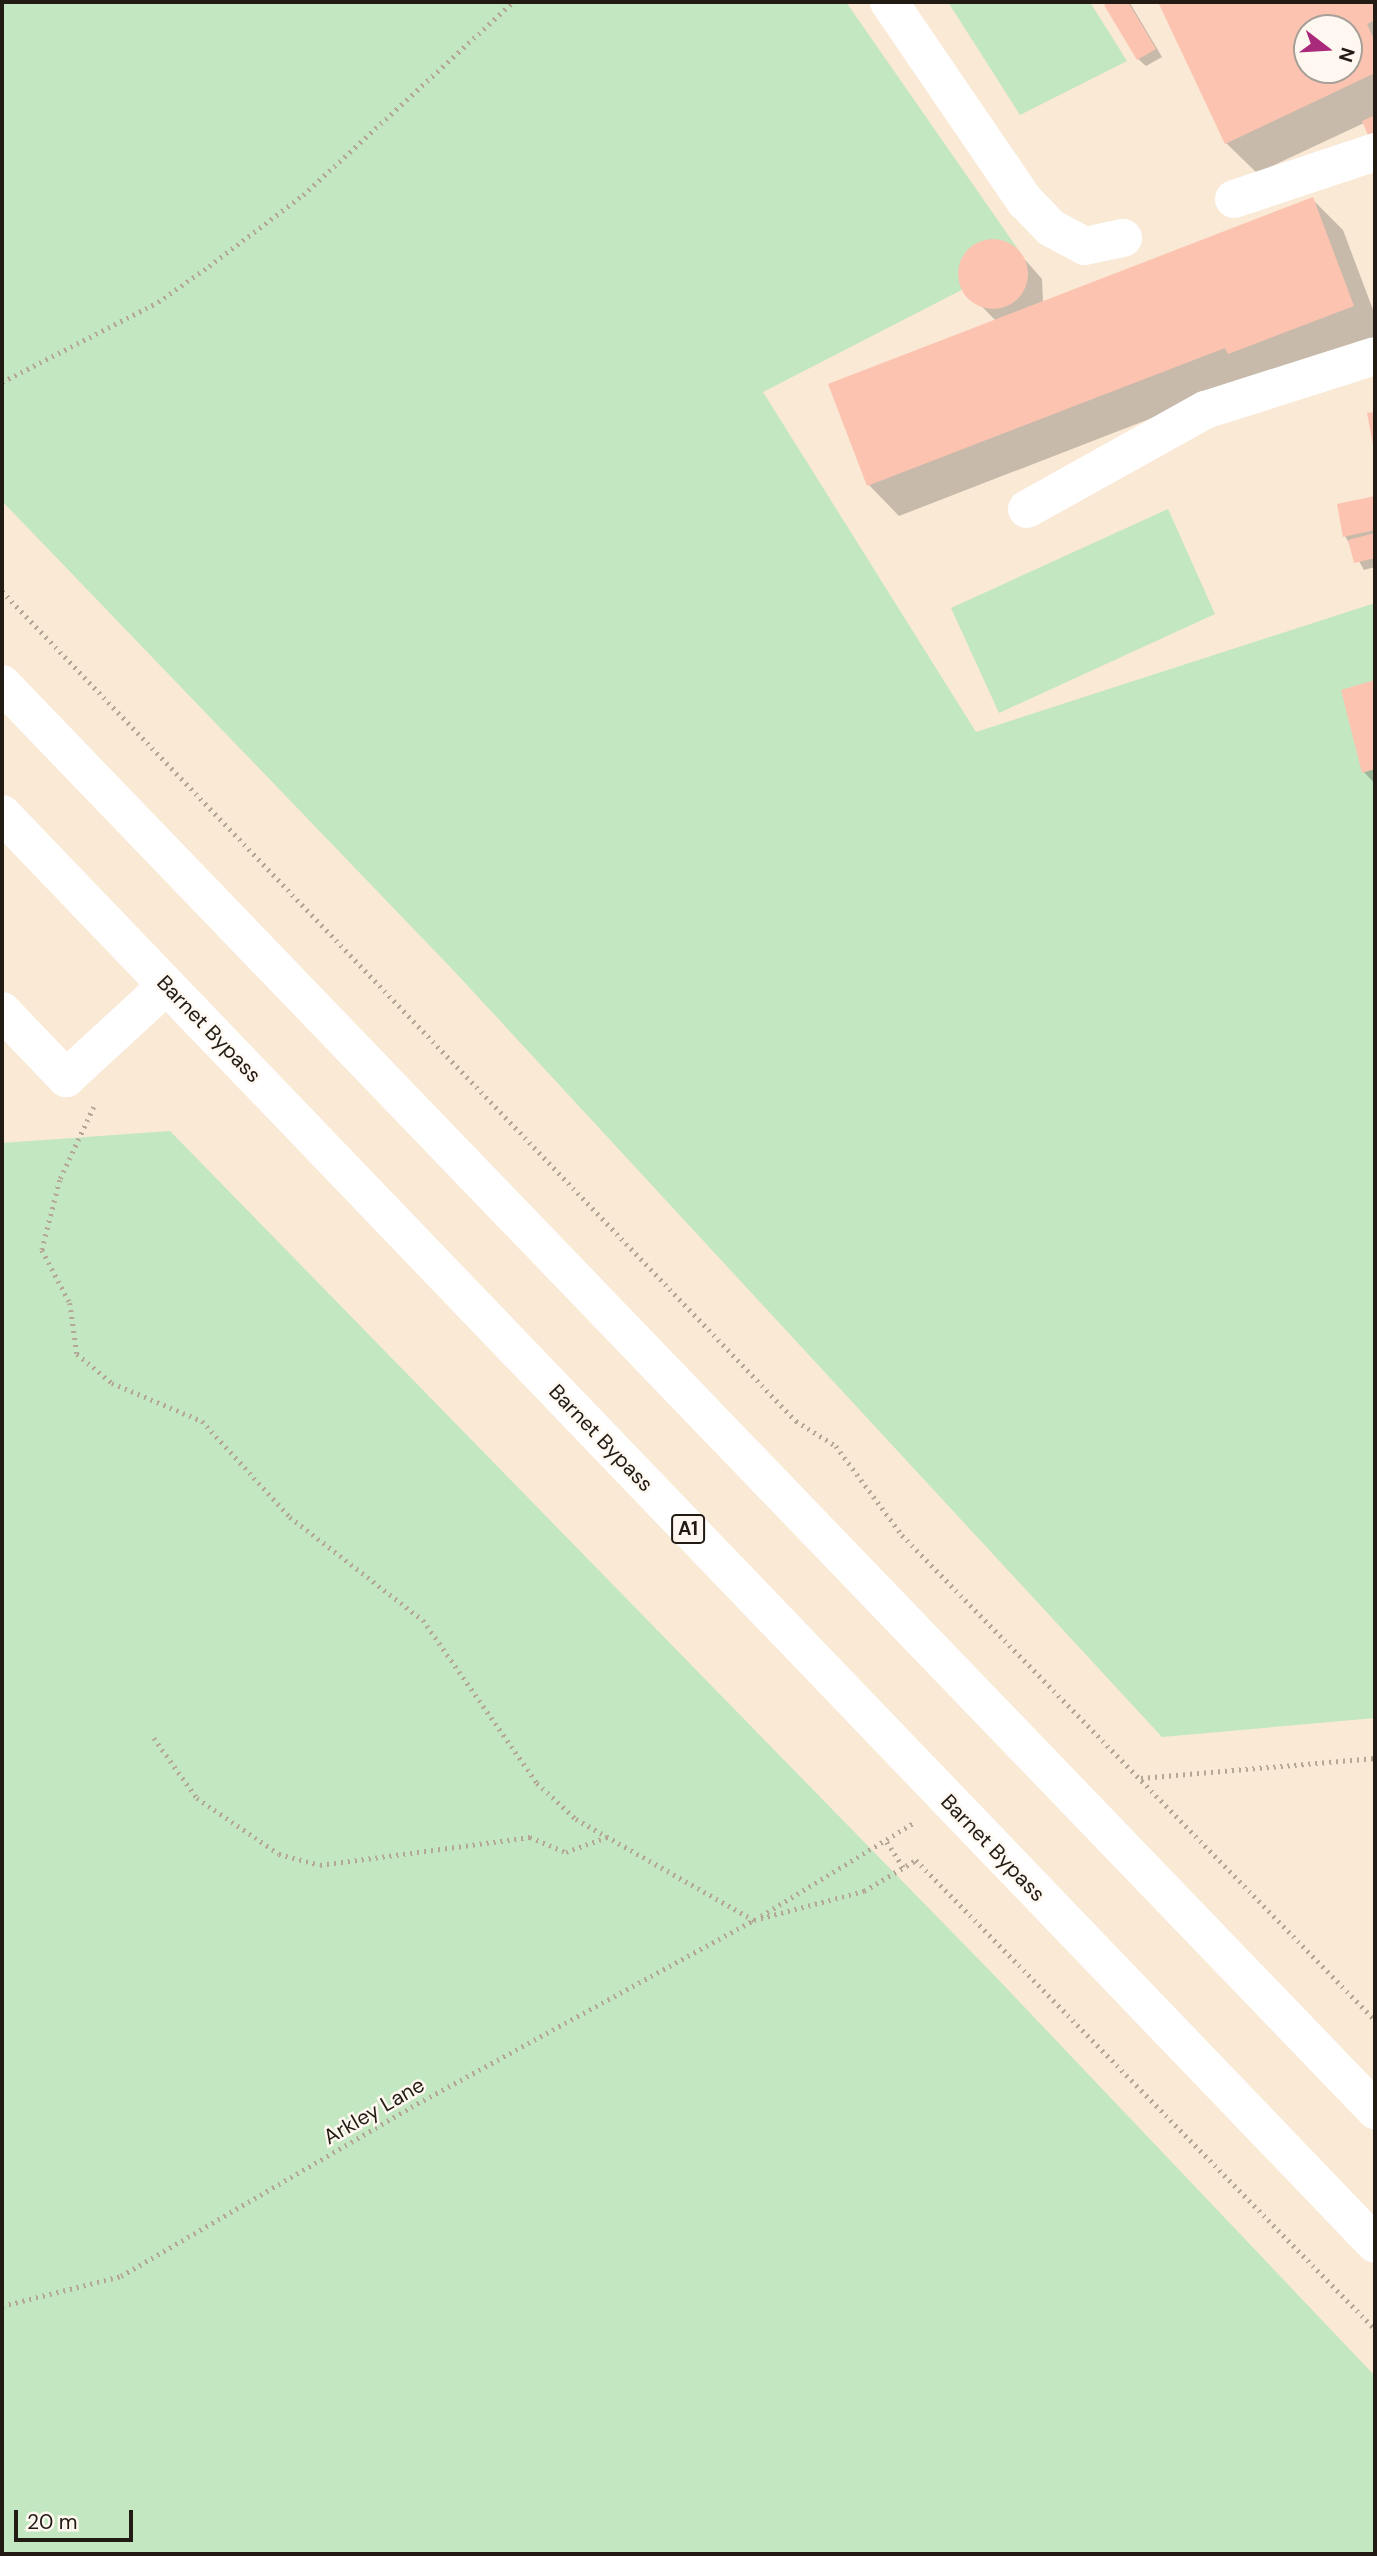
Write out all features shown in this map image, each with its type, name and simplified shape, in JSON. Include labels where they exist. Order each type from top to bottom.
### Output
[{"type":"main road","points":[[890,2],[1025,201],[1051,228],[1085,246],[1123,238]]},
{"type":"main road","points":[[1234,199],[1375,152]]},
{"type":"main road","points":[[1027,509],[1205,410],[1375,356]]},
{"type":"main road","points":[[2,684],[1375,2110]]},
{"type":"main road","name":"Barnet Bypass","points":[[2,814],[1375,2244]]},
{"type":"main road","points":[[2,1011],[66,1078],[167,985]]},
{"type":"path","points":[[2,382],[158,302],[209,266],[303,195],[513,2]]},
{"type":"path","points":[[2,591],[796,1421],[836,1446],[902,1535],[1375,2020]]},
{"type":"path","points":[[100,1049],[93,1119],[60,1180],[42,1250],[70,1303],[77,1354],[112,1383],[202,1421],[290,1517],[424,1620],[537,1783],[608,1837],[754,1920],[864,1891],[916,1860],[1375,2329]]},
{"type":"path","points":[[153,1738],[197,1798],[279,1854],[320,1865],[530,1837],[566,1852],[608,1837]]},
{"type":"path","points":[[1140,1778],[1375,1758]]},
{"type":"path","points":[[754,1920],[887,1842],[947,1799]]},
{"type":"path","points":[[887,1842],[904,1868]]},
{"type":"path","name":"Arkley Lane","points":[[2,2306],[121,2276],[411,2107],[754,1920]]},
{"type":"green space","points":[[2,2],[846,2],[1024,258],[763,392],[976,732],[1375,603],[1375,1718],[1162,1737],[454,971],[2,501]]},
{"type":"green space","points":[[948,2],[1090,2],[1127,61],[1020,115]]},
{"type":"green space","points":[[1168,509],[1215,614],[999,713],[951,608]]},
{"type":"green space","points":[[170,1131],[992,1973],[1375,2376],[1375,2554],[2,2554],[2,1143]]},
{"type":"building","points":[[1109,2],[1128,2],[1156,49],[1137,60],[1104,5]]},
{"type":"building","points":[[1158,2],[1375,2],[1375,20],[1367,24],[1375,42],[1375,73],[1363,79],[1363,14],[1293,14],[1293,84],[1352,84],[1225,144]]},
{"type":"building","points":[[1375,115],[1375,141],[1371,142],[1362,121]]},
{"type":"building","points":[[1313,197],[1354,306],[1228,354],[1225,348],[867,486],[828,384]]},
{"type":"building","points":[[993,239],[1018,249],[1028,274],[1018,299],[993,309],[968,299],[958,274],[968,249]]},
{"type":"building","points":[[1375,412],[1375,450],[1374,450],[1367,413]]},
{"type":"building","points":[[1375,496],[1375,530],[1343,537],[1337,504]]},
{"type":"building","points":[[1375,533],[1375,558],[1354,563],[1348,540]]},
{"type":"building","points":[[1375,680],[1375,769],[1362,773],[1341,690]]}]
